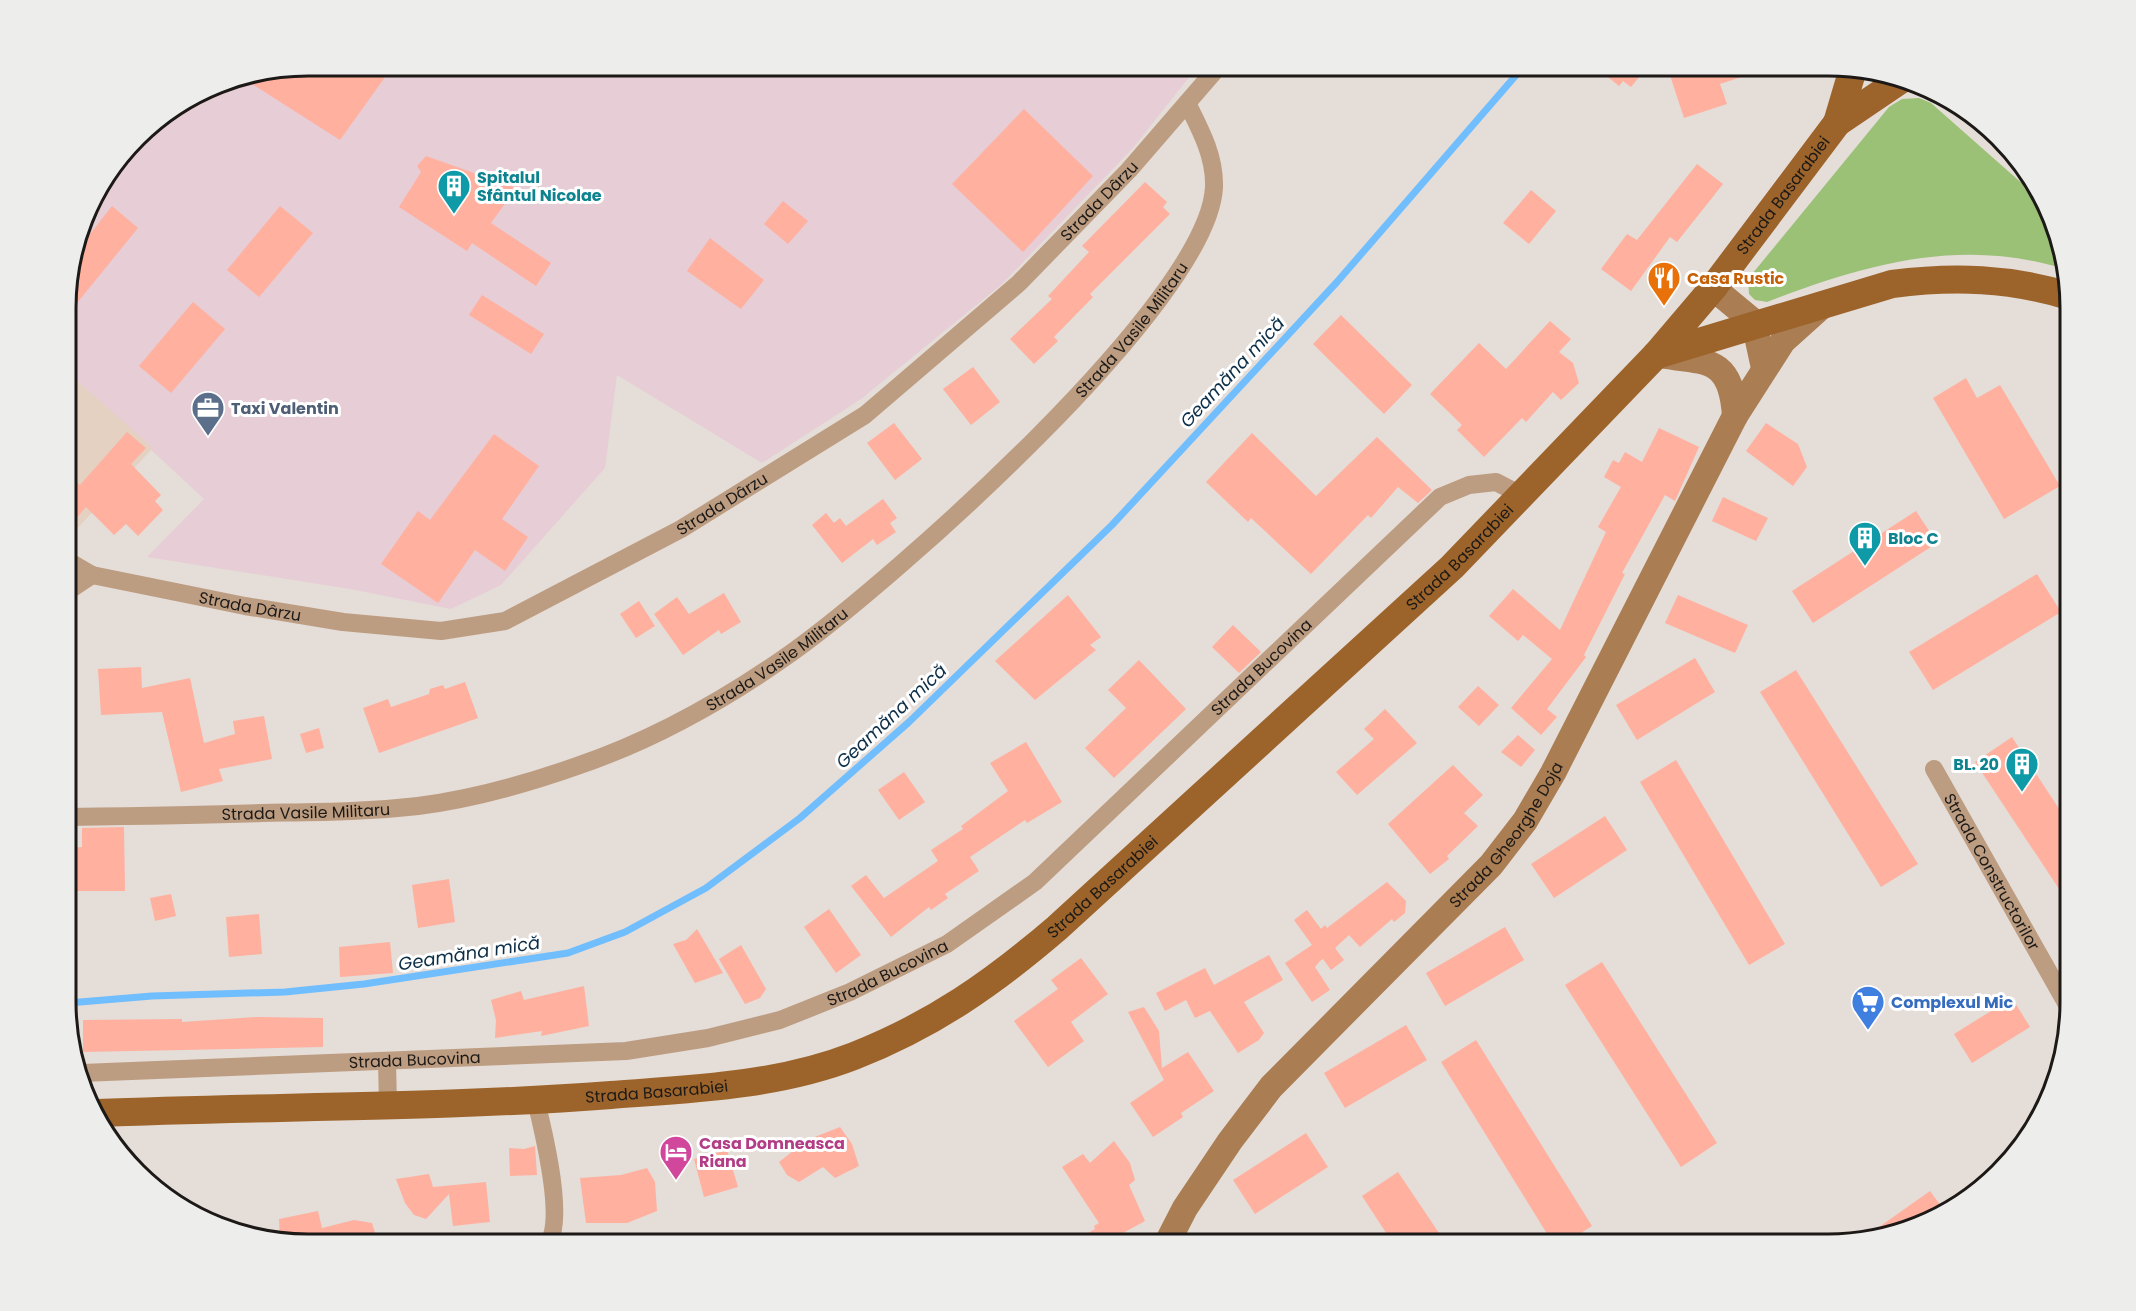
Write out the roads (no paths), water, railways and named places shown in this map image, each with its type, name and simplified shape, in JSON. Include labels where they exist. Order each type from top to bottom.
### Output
[{"type":"main road","points":[[1837,123],[1850,77]]},
{"type":"main road","points":[[1837,123],[1892,86]]},
{"type":"main road","name":"Strada Basarabiei","points":[[104,1113],[536,1101],[711,1088],[784,1076],[851,1057],[918,1029],[1006,972],[1057,928],[1452,567],[1656,355],[1713,288],[1837,123]]},
{"type":"main road","points":[[1656,355],[1892,284],[1960,278],[2025,284],[2059,293]]},
{"type":"street","name":"Strada Dârzu","points":[[76,566],[92,575],[245,606],[343,622],[441,631],[504,621],[681,530],[865,415],[1019,283],[1129,170],[1210,76]]},
{"type":"street","name":"Strada Vasile Militaru","points":[[76,817],[353,812],[420,805],[483,794],[579,766],[648,738],[751,679],[839,616],[948,521],[1098,374],[1146,318],[1184,261],[1203,224],[1214,188],[1208,143],[1187,103]]},
{"type":"street","points":[[1713,288],[1749,316],[1756,326],[1764,368]]},
{"type":"street","name":"Strada Gheorghe Doja","points":[[1172,1234],[1197,1189],[1230,1141],[1272,1087],[1491,865],[1525,821],[1553,773],[1735,416],[1764,368],[1791,333],[1825,303]]},
{"type":"street","points":[[1656,355],[1706,362],[1718,368],[1732,389],[1735,416]]},
{"type":"street","name":"Strada Bucovina","points":[[87,1072],[626,1051],[708,1038],[780,1020],[850,992],[947,944],[1035,882],[1440,496],[1469,485],[1496,482],[1521,495]]},
{"type":"street","points":[[76,586],[92,575]]},
{"type":"street","name":"Strada Constructorilor","points":[[1934,769],[2060,990]]},
{"type":"street","points":[[387,1062],[388,1106]]},
{"type":"street","points":[[536,1101],[543,1132],[554,1214],[552,1234]]},
{"type":"waterway","name":"Geamăna mică","points":[[76,1002],[152,996],[285,992],[364,984],[568,953],[625,932],[706,888],[800,818],[909,722],[1112,525],[1337,282],[1515,76]]},
{"type":"place","name":"Spitalul Sfântul Nicolae","points":[[454,215]]},
{"type":"place","name":"Casa Rustic","points":[[1664,307]]},
{"type":"place","name":"Taxi Valentin","points":[[208,437]]},
{"type":"place","name":"Bloc C","points":[[1865,567]]},
{"type":"place","name":"BL. 20","points":[[2022,793]]},
{"type":"place","name":"Complexul Mic","points":[[1868,1031]]},
{"type":"place","name":"Casa Domneasca Riana","points":[[676,1181]]}]
